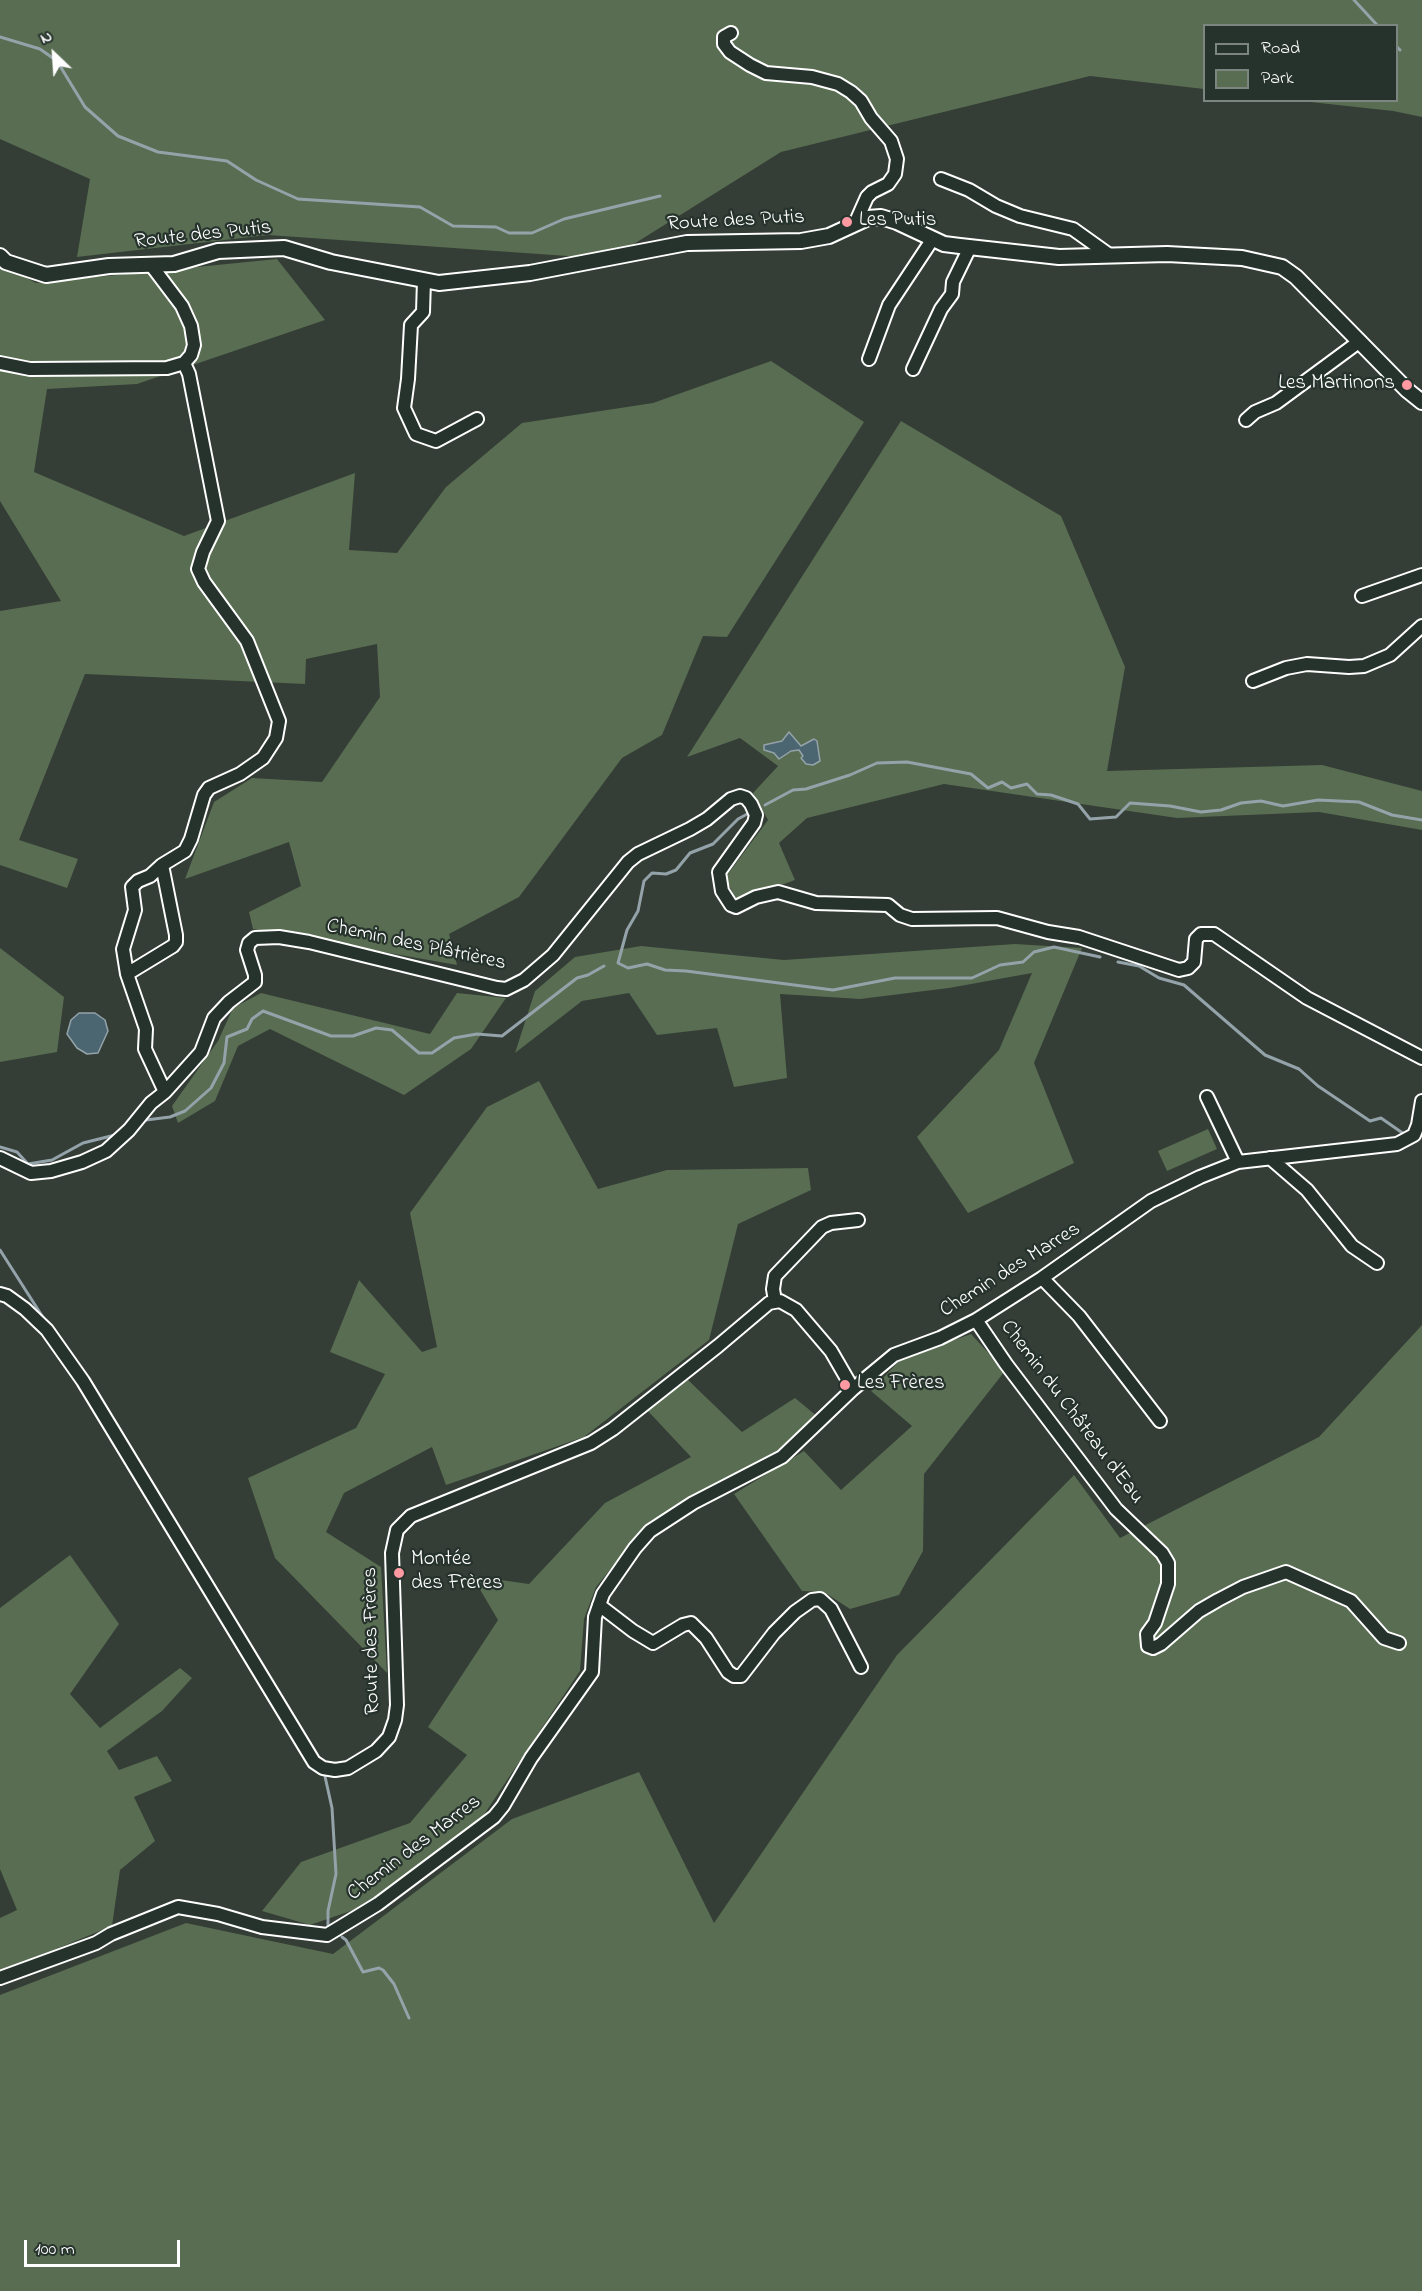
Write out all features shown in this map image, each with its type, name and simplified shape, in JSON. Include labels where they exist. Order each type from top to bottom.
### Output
[{"type":"street","points":[[731,33],[724,37],[724,44],[730,52],[766,73],[812,77],[838,84],[851,92],[861,101],[871,118],[891,141],[897,159],[896,174],[888,184],[867,197],[855,224]]},
{"type":"street","points":[[941,179],[969,190],[996,206],[1020,216],[1072,229],[1108,254]]},
{"type":"street","name":"Route des Putis","points":[[0,256],[6,262],[46,274],[110,267],[174,264],[218,252],[284,248],[330,262],[439,283],[530,273],[687,243],[801,241],[829,236],[868,218],[881,217],[944,244],[1059,257],[1167,254],[1242,258],[1282,267],[1296,277],[1407,390],[1422,402]]},
{"type":"street","points":[[869,359],[889,305],[932,240]]},
{"type":"street","points":[[913,369],[941,309],[952,294],[953,282],[970,247]]},
{"type":"street","points":[[0,363],[30,369],[167,368],[184,363],[191,355],[194,345],[191,326],[182,306],[151,265]]},
{"type":"street","points":[[424,280],[423,312],[411,325],[404,408],[416,434],[436,441],[477,419]]},
{"type":"street","points":[[1246,420],[1255,412],[1276,403],[1360,341]]},
{"type":"street","points":[[165,1092],[145,1049],[146,1029],[127,974],[123,949],[124,939],[135,910],[132,887],[185,851],[191,839],[204,795],[209,788],[240,774],[263,758],[276,738],[279,721],[247,641],[211,592],[198,569],[203,552],[218,521],[189,374],[184,363]]},
{"type":"street","points":[[1362,596],[1422,575]]},
{"type":"street","points":[[1253,681],[1286,668],[1306,664],[1364,666],[1390,655],[1422,626]]},
{"type":"street","name":"Chemin des Plâtrières","points":[[0,1158],[31,1173],[51,1171],[82,1162],[106,1151],[129,1130],[201,1052],[214,1018],[229,1002],[255,982],[247,951],[249,943],[255,938],[279,937],[309,942],[506,989],[524,980],[553,956],[628,862],[638,854],[707,819],[731,799],[740,796],[746,798],[751,804],[756,815],[754,823],[719,872],[722,891],[731,905],[736,907],[756,897],[778,892],[816,903],[888,905],[900,915],[912,919],[997,918],[1047,932],[1078,937],[1179,970],[1188,968],[1194,962],[1196,939],[1201,934],[1214,934],[1307,998],[1422,1058]]},
{"type":"street","points":[[127,974],[176,942],[162,865]]},
{"type":"street","points":[[1207,1097],[1238,1162]]},
{"type":"street","name":"Chemin des Marres","points":[[0,1978],[96,1943],[111,1934],[178,1907],[218,1914],[262,1927],[327,1935],[378,1904],[494,1817],[503,1806],[531,1758],[592,1672],[596,1617],[603,1594],[635,1548],[650,1531],[693,1503],[782,1457],[853,1389],[894,1355],[940,1338],[976,1320],[1042,1278],[1151,1201],[1208,1173],[1238,1162],[1397,1144],[1414,1135],[1422,1101]]},
{"type":"street","points":[[1270,1158],[1307,1190],[1352,1246],[1377,1263]]},
{"type":"street","points":[[853,1389],[831,1351],[796,1310],[789,1304],[775,1301],[773,1289],[775,1276],[822,1227],[831,1223],[858,1220]]},
{"type":"street","points":[[1042,1278],[1079,1316],[1160,1421]]},
{"type":"street","name":"Route des Frères","points":[[0,1294],[7,1296],[25,1309],[47,1330],[83,1381],[314,1762],[323,1768],[335,1770],[348,1768],[376,1751],[389,1737],[396,1720],[392,1553],[394,1539],[403,1522],[411,1516],[591,1443],[718,1346],[769,1303],[775,1301]]},
{"type":"street","name":"Chemin du Château d'Eau","points":[[976,1320],[1006,1364],[1116,1509],[1162,1553],[1168,1563],[1168,1584],[1155,1623],[1147,1634],[1148,1646],[1153,1648],[1161,1644],[1199,1611],[1235,1591],[1286,1572],[1351,1601],[1384,1638],[1398,1643]]},
{"type":"street","points":[[599,1605],[653,1643],[683,1625],[692,1623],[706,1638],[728,1672],[734,1676],[741,1676],[774,1633],[795,1612],[812,1600],[820,1599],[831,1609],[861,1667]]},
{"type":"green space","points":[[0,0],[1422,0],[1422,117],[1393,111],[1310,102],[1398,102],[1398,24],[1203,24],[1203,89],[1090,76],[781,152],[610,259],[268,235],[77,257],[90,179],[0,139]]},
{"type":"green space","points":[[277,259],[325,320],[137,384],[47,389],[34,472],[184,536],[355,473],[349,550],[397,553],[446,487],[522,423],[653,403],[771,361],[864,422],[727,637],[703,636],[662,735],[622,758],[519,897],[449,934],[457,965],[253,929],[249,912],[301,886],[289,842],[185,879],[214,802],[252,778],[322,782],[380,697],[377,644],[306,659],[305,684],[85,674],[19,840],[78,859],[67,888],[0,865],[0,611],[61,601],[0,501],[0,264],[36,283]]},
{"type":"green space","points":[[901,421],[1061,516],[1125,667],[1107,771],[1322,765],[1422,791],[1422,830],[1319,812],[1177,818],[944,784],[807,818],[779,843],[795,880],[737,901],[725,878],[768,820],[753,793],[778,766],[740,738],[687,757]]},
{"type":"green space","points":[[1015,944],[1082,948],[1034,1063],[1074,1163],[968,1213],[917,1137],[999,1050],[1032,973],[949,988],[860,999],[780,994],[787,1078],[734,1087],[717,1028],[657,1035],[629,993],[582,1001],[515,1053],[535,991],[575,957],[641,946],[784,960]]},
{"type":"green space","points":[[0,948],[64,997],[57,1052],[0,1062]]},
{"type":"green space","points":[[261,993],[430,1034],[457,993],[506,998],[471,1049],[404,1095],[270,1029],[238,1046],[215,1101],[178,1123],[172,1106],[218,1041],[233,1008]]},
{"type":"green space","points":[[539,1081],[598,1189],[667,1170],[808,1168],[811,1190],[738,1224],[709,1340],[584,1437],[446,1485],[432,1447],[344,1493],[326,1532],[381,1567],[387,1673],[275,1558],[248,1478],[356,1428],[385,1374],[330,1352],[359,1280],[422,1352],[437,1347],[410,1213],[487,1107]]},
{"type":"green space","points":[[1208,1129],[1217,1149],[1167,1171],[1158,1151]]},
{"type":"green space","points":[[1422,1325],[1422,2291],[0,2291],[0,1995],[186,1923],[333,1954],[512,1819],[639,1772],[714,1923],[897,1655],[1074,1475],[1120,1538],[1319,1437]]},
{"type":"green space","points":[[971,1334],[1005,1371],[924,1474],[923,1551],[899,1595],[850,1609],[824,1592],[802,1591],[734,1494],[804,1451],[841,1490],[912,1426],[871,1391],[901,1359]]},
{"type":"green space","points":[[687,1379],[742,1432],[795,1398],[818,1417],[779,1452],[650,1521],[596,1587],[584,1619],[580,1671],[483,1816],[368,1905],[310,1925],[262,1911],[301,1862],[410,1823],[467,1755],[428,1727],[498,1620],[472,1576],[529,1584],[605,1503],[691,1457],[647,1410]]},
{"type":"green space","points":[[70,1555],[119,1624],[70,1694],[100,1728],[180,1668],[192,1678],[162,1711],[107,1751],[119,1770],[157,1756],[172,1781],[134,1797],[155,1841],[120,1870],[112,1926],[0,1972],[0,1918],[17,1910],[0,1869],[0,1608]]},
{"type":"water","points":[[789,732],[801,746],[814,739],[817,741],[820,761],[813,765],[806,764],[799,750],[791,751],[779,759],[774,753],[764,750],[764,745],[782,741]]},
{"type":"water","points":[[79,1013],[95,1013],[105,1020],[108,1031],[98,1053],[87,1054],[77,1048],[67,1034],[71,1020]]},
{"type":"waterway","points":[[1354,0],[1376,24]]},
{"type":"waterway","points":[[0,37],[40,49],[57,61],[85,107],[118,136],[158,152],[227,161],[256,180],[298,199],[420,207],[453,226],[496,227],[509,233],[532,233],[564,219],[660,196]]},
{"type":"waterway","points":[[765,805],[793,790],[806,789],[850,775],[877,763],[907,762],[971,774],[988,788],[1002,782],[1011,788],[1027,784],[1037,794],[1051,795],[1078,804],[1090,819],[1116,817],[1130,803],[1170,806],[1201,812],[1221,810],[1241,803],[1261,801],[1283,806],[1318,800],[1359,802],[1392,815],[1422,820]]},
{"type":"waterway","points":[[751,812],[738,819],[713,844],[690,853],[676,870],[666,874],[652,873],[644,881],[638,911],[627,930],[618,963],[628,968],[647,964],[665,970],[833,990],[895,978],[972,978],[1000,965],[1023,962],[1034,952],[1054,947],[1100,957]]},
{"type":"waterway","points":[[1118,962],[1139,966],[1159,978],[1184,985],[1265,1055],[1299,1069],[1318,1086],[1370,1121],[1381,1118],[1404,1134]]},
{"type":"waterway","points":[[146,1120],[170,1117],[185,1111],[211,1088],[224,1063],[227,1037],[247,1029],[252,1019],[263,1011],[331,1036],[353,1036],[376,1028],[392,1030],[419,1053],[432,1053],[454,1038],[477,1034],[502,1036],[577,978],[604,966]]},
{"type":"waterway","points":[[0,1147],[17,1152],[28,1164],[52,1160],[83,1143],[115,1135]]},
{"type":"waterway","points":[[0,1250],[44,1319]]},
{"type":"waterway","points":[[324,1772],[332,1808],[336,1874],[328,1911],[328,1927]]},
{"type":"waterway","points":[[342,1937],[346,1940],[363,1972],[379,1968],[383,1970],[394,1984],[409,2018]]},
{"type":"place","name":"Les Putis","points":[[847,222]]},
{"type":"place","name":"Les Martinons","points":[[1407,385]]},
{"type":"place","name":"Les Frères","points":[[845,1385]]},
{"type":"place","name":"Montée des Frères","points":[[399,1573]]}]
